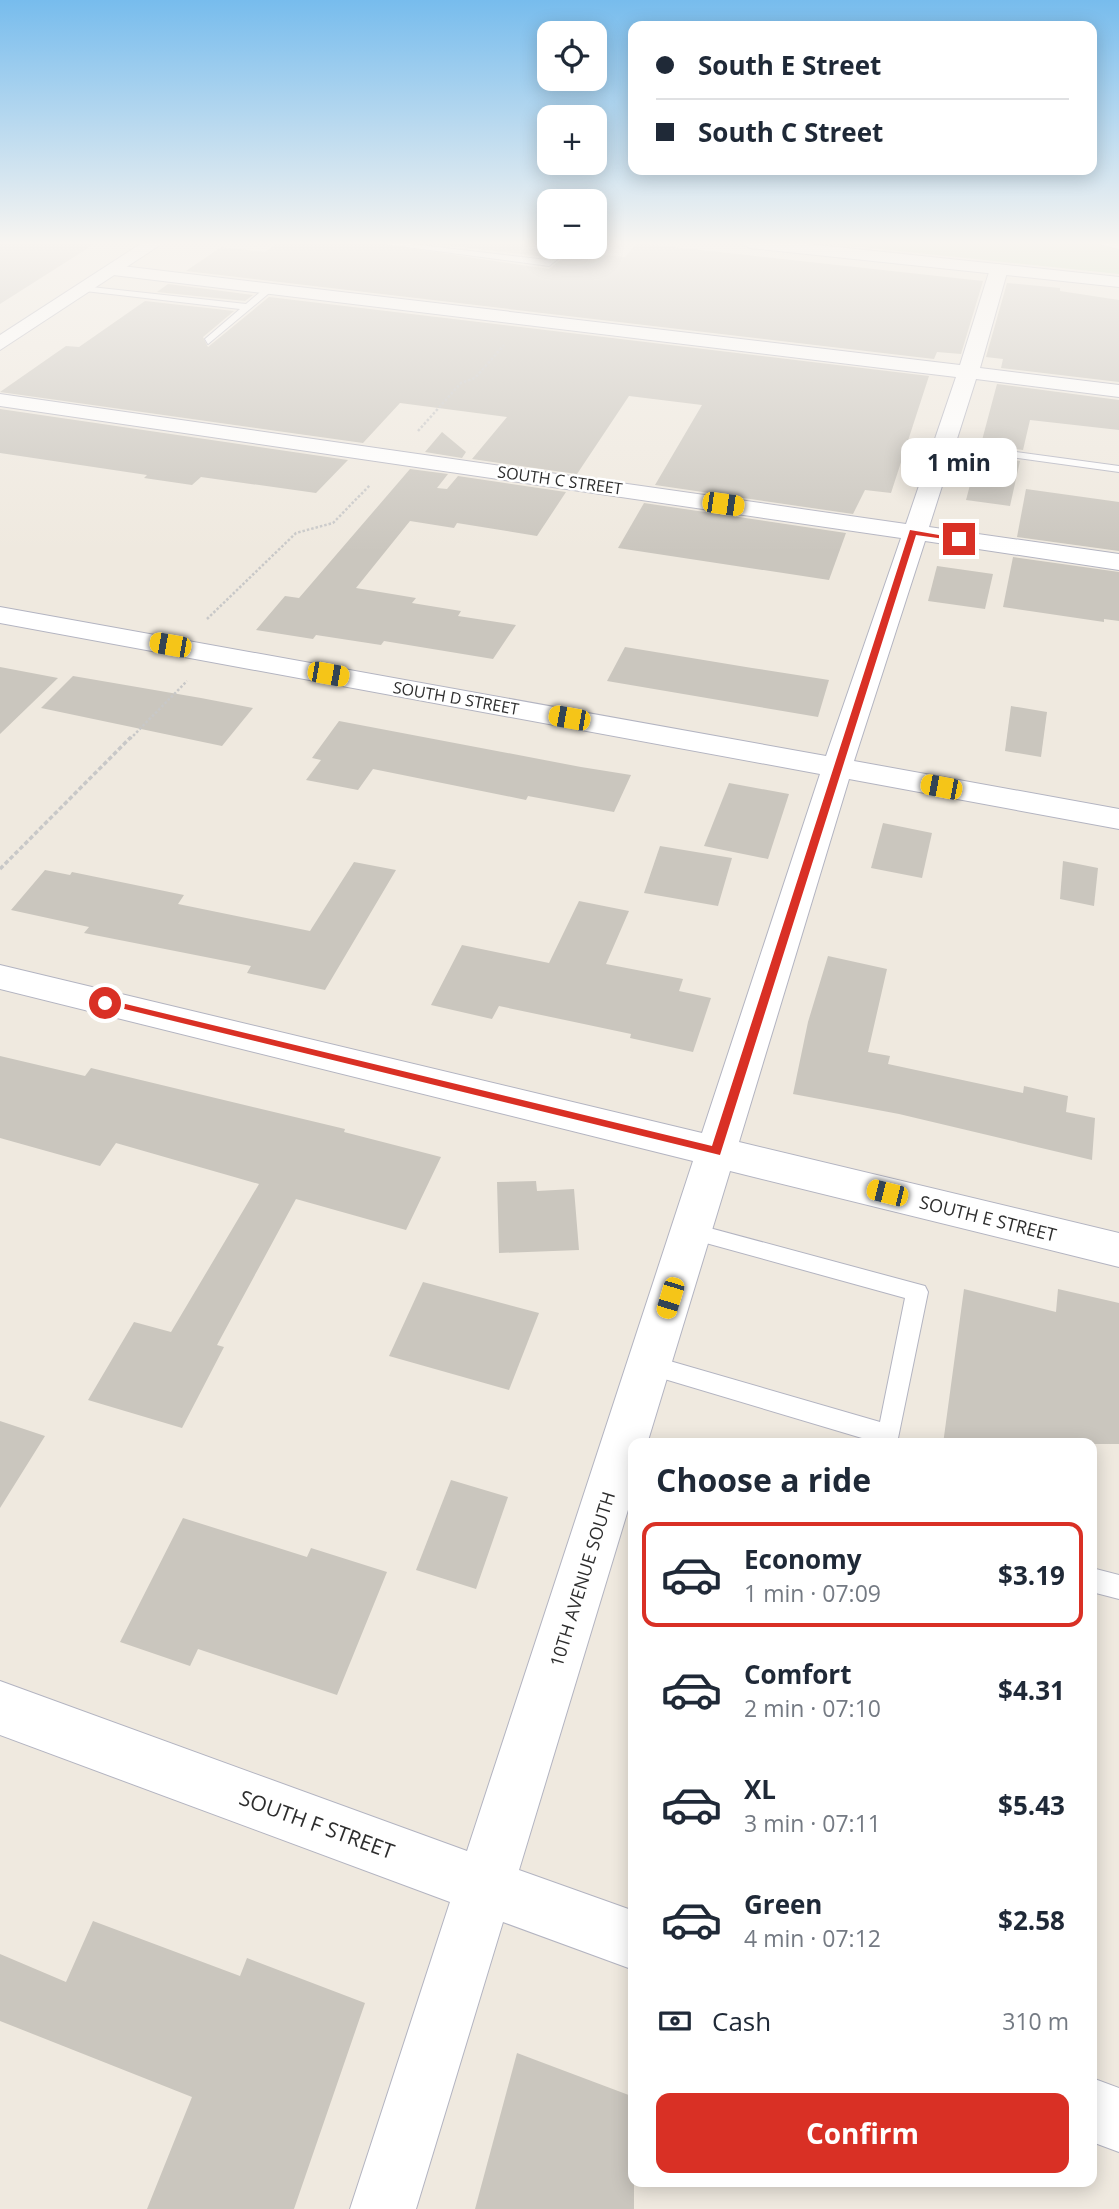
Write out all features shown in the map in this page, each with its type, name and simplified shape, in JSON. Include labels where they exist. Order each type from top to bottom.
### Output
[{"type":"street","points":[[754,346],[1119,391]]},
{"type":"street","name":"10TH AVENUE SOUTH","points":[[631,1438],[649,1365],[837,768],[976,346]]},
{"type":"street","name":"SOUTH C STREET","points":[[0,400],[1119,562]]},
{"type":"street","name":"SOUTH D STREET","points":[[0,615],[1119,819]]},
{"type":"street","name":"SOUTH E STREET","points":[[0,977],[1119,1250]]},
{"type":"street","name":"10TH AVENUE SOUTH","points":[[383,2209],[485,1886],[627,1455]]},
{"type":"street","name":"SOUTH F STREET","points":[[0,1708],[628,1939]]},
{"type":"street","points":[[1097,2112],[1119,2120]]},
{"type":"lane","points":[[943,445],[1119,469]]},
{"type":"lane","points":[[649,1365],[889,1435],[917,1292],[691,1231]]},
{"type":"lane","points":[[1097,1581],[1119,1587]]},
{"type":"path","points":[[411,440],[461,383],[475,378],[503,346]]},
{"type":"building","points":[[66,346],[679,346],[929,376],[891,493],[865,490],[853,514],[655,485],[702,405],[629,396],[577,474],[472,459],[507,417],[400,403],[363,443],[0,392]]},
{"type":"building","points":[[824,346],[963,346],[961,354],[937,352],[934,359]]},
{"type":"building","points":[[989,346],[1119,346],[1119,382],[1001,368],[1003,359],[986,357]]},
{"type":"building","points":[[997,384],[1119,400],[1119,430],[1030,420],[1023,450],[981,444]]},
{"type":"building","points":[[0,409],[348,460],[316,493],[201,477],[192,485],[144,478],[147,475],[0,453]]},
{"type":"building","points":[[442,432],[466,452],[462,458],[425,452]]},
{"type":"building","points":[[978,455],[1020,461],[1010,506],[966,500]]},
{"type":"building","points":[[410,469],[448,474],[437,488],[447,489],[458,476],[566,492],[537,536],[457,523],[454,528],[410,521],[356,588],[416,598],[412,603],[461,611],[458,616],[516,625],[493,659],[384,641],[381,645],[316,635],[313,639],[256,630],[285,596],[299,598]]},
{"type":"building","points":[[1026,489],[1119,502],[1119,551],[1017,537]]},
{"type":"building","points":[[644,503],[846,533],[829,580],[618,548]]},
{"type":"building","points":[[1013,557],[1119,572],[1119,621],[1104,619],[1104,622],[1003,607]]},
{"type":"building","points":[[937,566],[993,574],[985,609],[928,601]]},
{"type":"building","points":[[625,647],[829,680],[818,717],[607,681]]},
{"type":"building","points":[[0,667],[58,678],[0,734]]},
{"type":"building","points":[[73,676],[253,708],[222,746],[41,708]]},
{"type":"building","points":[[1011,706],[1047,712],[1041,757],[1005,751]]},
{"type":"building","points":[[339,721],[631,775],[614,812],[528,796],[526,800],[373,769],[358,790],[306,780],[321,760],[312,758]]},
{"type":"building","points":[[729,783],[789,794],[768,859],[704,846]]},
{"type":"building","points":[[883,823],[932,833],[922,878],[871,868]]},
{"type":"building","points":[[660,846],[732,858],[718,906],[644,893]]},
{"type":"building","points":[[1063,861],[1098,868],[1094,906],[1060,899]]},
{"type":"building","points":[[354,862],[396,870],[325,990],[247,973],[251,966],[84,933],[89,927],[11,910],[45,870],[70,875],[72,872],[184,895],[178,904],[310,931]]},
{"type":"building","points":[[579,901],[629,911],[606,964],[683,979],[679,991],[711,998],[693,1052],[630,1038],[631,1034],[499,1006],[492,1019],[431,1005],[462,945],[549,963]]},
{"type":"building","points":[[828,956],[887,969],[868,1052],[890,1056],[888,1064],[1023,1093],[1024,1086],[1068,1096],[1066,1112],[1095,1118],[1092,1160],[899,1114],[793,1094],[808,1022]]},
{"type":"building","points":[[0,1056],[85,1076],[91,1068],[345,1129],[344,1132],[441,1157],[406,1230],[296,1199],[217,1345],[224,1347],[182,1428],[88,1400],[134,1322],[171,1332],[259,1184],[116,1143],[100,1166],[0,1138]]},
{"type":"building","points":[[536,1181],[537,1191],[574,1189],[579,1250],[499,1253],[497,1182]]},
{"type":"building","points":[[423,1282],[539,1313],[509,1390],[389,1356]]},
{"type":"building","points":[[964,1289],[1056,1312],[1058,1289],[1119,1303],[1119,1444],[1097,1444],[1097,1438],[944,1438]]},
{"type":"building","points":[[0,1421],[45,1436],[0,1508]]},
{"type":"building","points":[[451,1480],[508,1497],[476,1589],[416,1570]]},
{"type":"building","points":[[183,1518],[307,1557],[311,1548],[387,1572],[337,1695],[198,1649],[190,1666],[120,1642]]},
{"type":"building","points":[[93,1921],[240,1976],[247,1958],[365,2003],[294,2209],[147,2209],[192,2097],[0,2021],[0,1954],[66,1982]]},
{"type":"building","points":[[517,2053],[628,2095],[628,2187],[634,2187],[634,2209],[475,2209]]},
{"type":"route","points":[[105,1003],[716,1152],[913,532],[959,539]]}]
